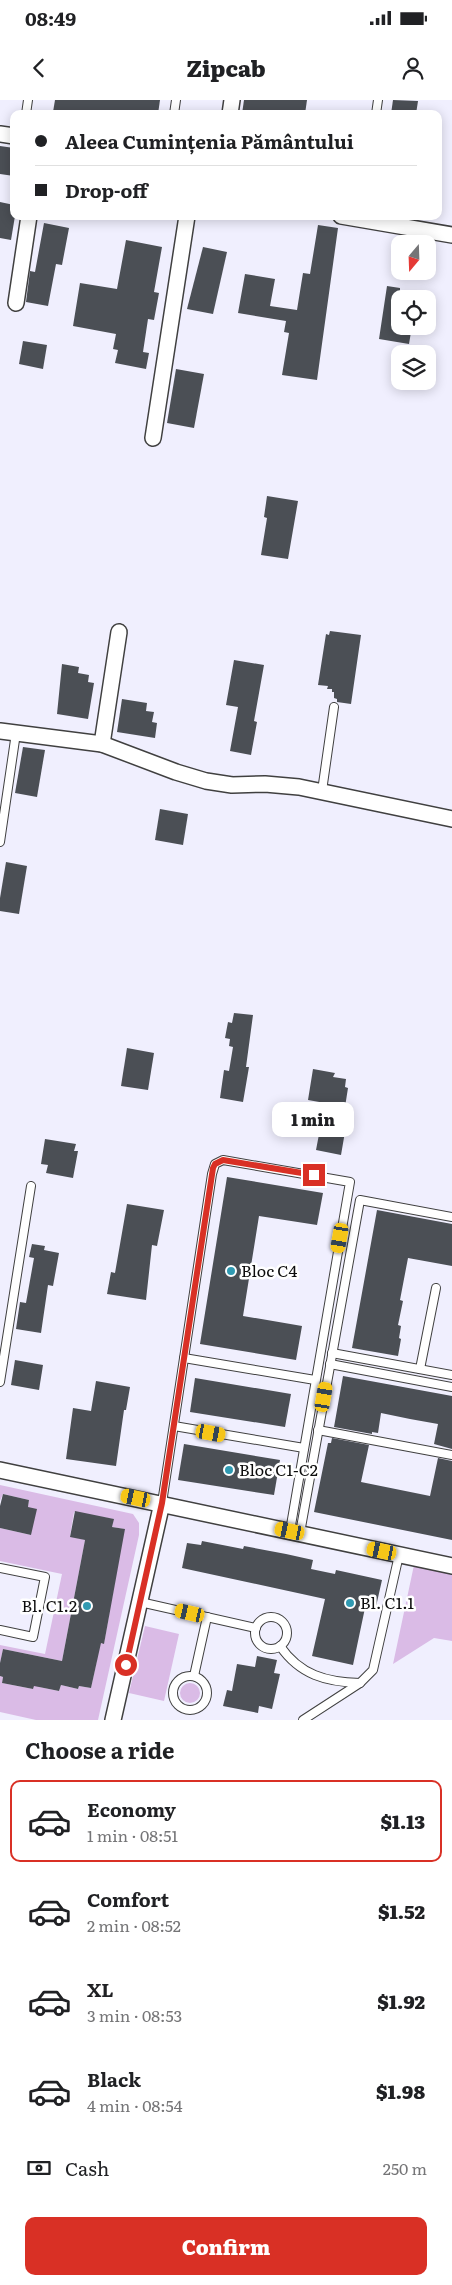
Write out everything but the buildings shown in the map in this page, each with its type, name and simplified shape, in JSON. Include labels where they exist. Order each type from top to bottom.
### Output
[{"type":"street","points":[[16,304],[28,220]]},
{"type":"street","points":[[153,438],[186,220]]},
{"type":"street","points":[[369,220],[452,235]]},
{"type":"street","points":[[102,744],[119,632]]},
{"type":"street","points":[[0,730],[102,744],[176,772],[206,781],[232,785],[292,786],[452,819]]},
{"type":"street","points":[[0,1470],[452,1566]]},
{"type":"street","points":[[114,1720],[162,1503]]},
{"type":"lane","points":[[322,791],[334,707]]},
{"type":"lane","points":[[0,842],[16,733]]},
{"type":"lane","points":[[162,1503],[215,1164],[223,1160],[232,1161],[350,1182],[304,1448],[295,1532]]},
{"type":"lane","points":[[0,1382],[31,1186]]},
{"type":"lane","points":[[295,1532],[318,1430],[360,1200],[452,1217]]},
{"type":"lane","points":[[420,1369],[436,1288]]},
{"type":"lane","points":[[332,1353],[452,1375]]},
{"type":"lane","points":[[184,1358],[316,1380]]},
{"type":"lane","points":[[330,1364],[452,1387]]},
{"type":"lane","points":[[174,1426],[304,1448]]},
{"type":"lane","points":[[318,1430],[452,1455]]},
{"type":"lane","points":[[303,1720],[360,1683],[373,1670],[399,1554]]},
{"type":"lane","points":[[0,1568],[44,1577],[33,1637],[0,1630]]},
{"type":"lane","points":[[140,1602],[256,1628]]},
{"type":"lane","points":[[194,1676],[207,1617]]},
{"type":"lane","points":[[271,1617],[281,1620],[284,1624],[287,1634],[286,1639],[280,1646],[271,1649],[262,1646],[256,1638],[256,1628],[262,1620],[271,1617]]},
{"type":"lane","points":[[280,1646],[296,1664],[308,1672],[334,1682],[360,1683]]},
{"type":"lane","points":[[194,1676],[204,1682],[208,1692],[205,1703],[196,1710],[190,1710],[179,1706],[173,1697],[173,1691],[175,1685],[183,1677],[194,1676]]},
{"type":"shaded area","points":[[0,1485],[133,1514],[139,1523],[139,1535],[98,1720],[36,1720],[0,1712],[0,1676],[3,1677],[2,1683],[33,1689],[34,1683],[39,1687],[59,1691],[61,1685],[78,1689],[79,1686],[91,1688],[97,1660],[94,1642],[104,1643],[109,1616],[99,1614],[112,1598],[124,1529],[112,1527],[113,1519],[74,1512],[70,1536],[85,1540],[62,1661],[3,1649],[0,1663],[0,1645],[45,1654],[62,1574],[0,1561],[0,1528],[31,1535],[29,1500],[3,1494],[0,1501]]},
{"type":"shaded area","points":[[414,1565],[452,1573],[452,1641],[434,1638],[393,1664]]},
{"type":"shaded area","points":[[145,1626],[179,1634],[164,1701],[129,1693]]},
{"type":"shaded area","points":[[190,1683],[197,1686],[200,1693],[197,1700],[190,1703],[183,1700],[180,1693],[183,1686]]},
{"type":"place","name":"Bloc C4","points":[[231,1271]]},
{"type":"place","name":"Bloc C1-C2","points":[[229,1470]]},
{"type":"place","name":"Bl. C1.1","points":[[350,1603]]},
{"type":"place","name":"Bl. C1.2","points":[[87,1606]]},
{"type":"route","points":[[126,1665],[162,1503],[213,1168],[215,1164],[223,1160],[314,1175]]}]
